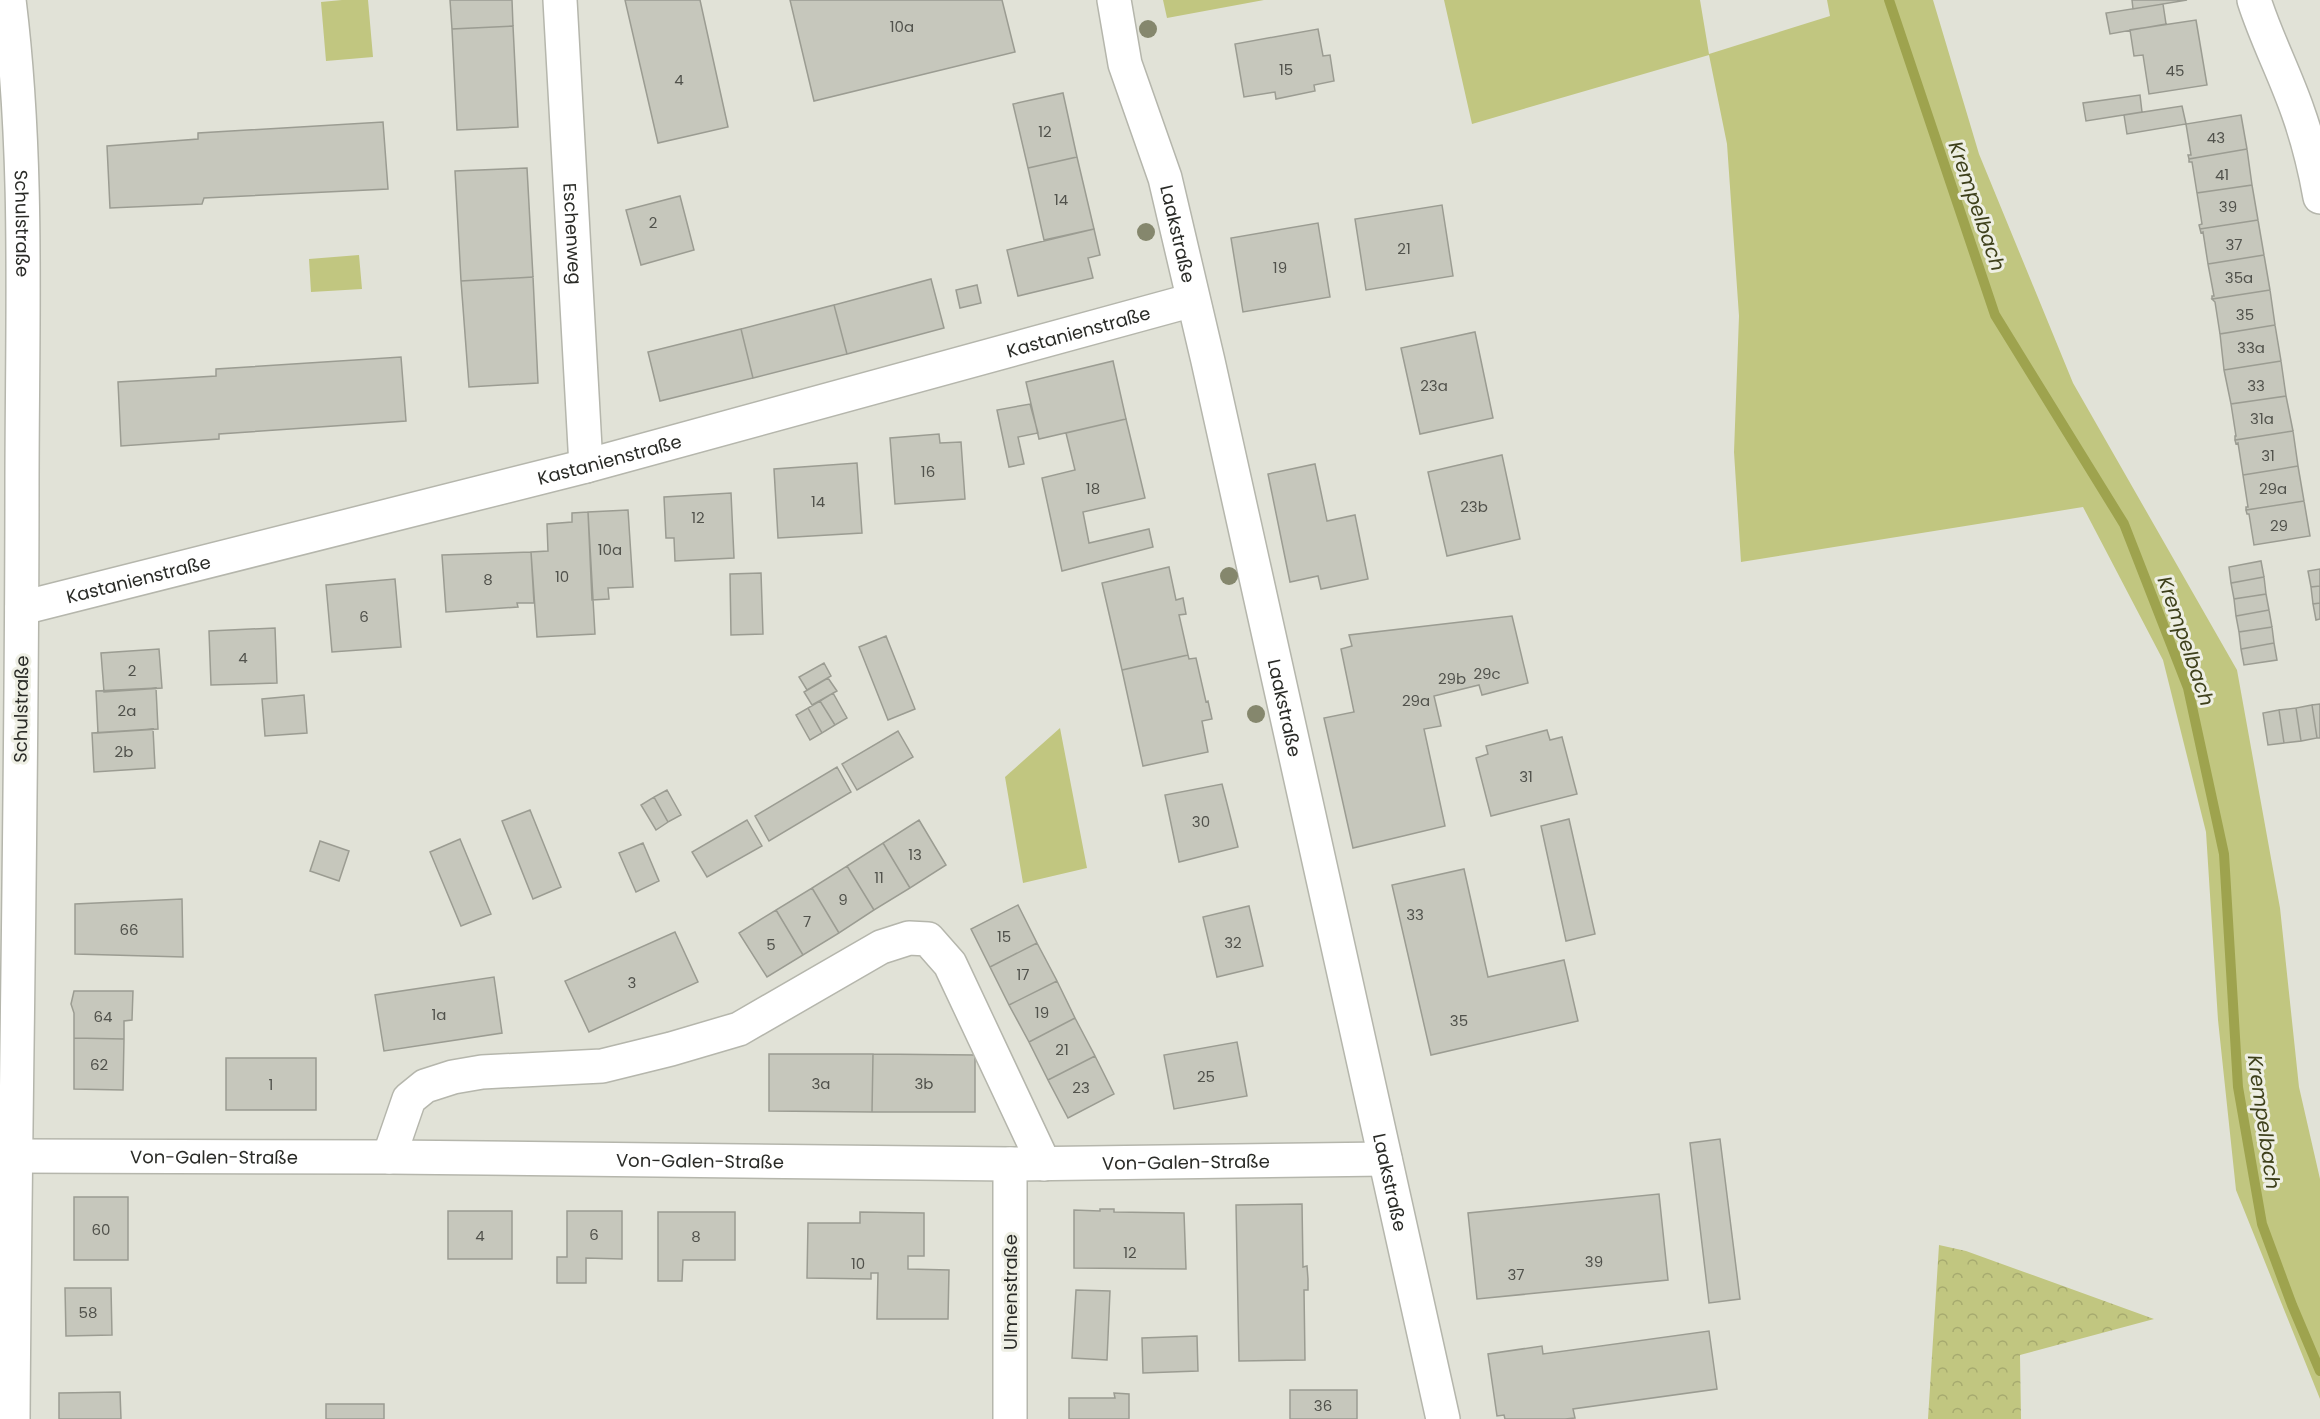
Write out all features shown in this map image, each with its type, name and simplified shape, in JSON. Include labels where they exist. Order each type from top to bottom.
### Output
[{"type":"street","name":"Schulstraße","points":[[9,0],[15,50],[22,192],[22,608],[14,1156],[13,1419]]},
{"type":"street","name":"Eschenweg","points":[[560,0],[586,466]]},
{"type":"street","name":"Laakstraße","points":[[1114,0],[1125,64],[1165,178],[1443,1419]]},
{"type":"street","points":[[2255,0],[2263,29],[2298,112],[2319,182]]},
{"type":"street","name":"Kastanienstraße","points":[[22,608],[586,466],[1193,300]]},
{"type":"street","points":[[389,1157],[409,1099],[425,1086],[453,1077],[482,1072],[602,1066],[739,1029],[880,946],[909,938],[928,939],[950,964],[1044,1164]]},
{"type":"street","name":"Von-Galen-Straße","points":[[14,1156],[389,1157],[1010,1164],[1385,1159]]},
{"type":"street","name":"Ulmenstraße","points":[[1010,1164],[1010,1419]]},
{"type":"green space","points":[[368,0],[373,57],[326,61],[321,2]]},
{"type":"green space","points":[[1163,0],[1264,0],[1167,18]]},
{"type":"green space","points":[[1444,0],[1700,0],[1709,54],[1830,16],[1827,0],[1933,0],[1979,154],[2073,383],[2237,670],[2280,908],[2299,1087],[2320,1179],[2320,1399],[2236,1190],[2218,1020],[2206,832],[2163,660],[2083,507],[1741,562],[1734,452],[1739,316],[1727,144],[1709,55],[1472,124]]},
{"type":"green space","points":[[359,255],[362,289],[311,292],[309,259]]},
{"type":"green space","points":[[1060,728],[1087,868],[1023,883],[1005,777]]},
{"type":"green space","points":[[1939,1245],[1966,1251],[2154,1319],[2020,1355],[2021,1419],[1928,1419]]},
{"type":"building","points":[[450,0],[512,0],[513,26],[452,29]]},
{"type":"building","points":[[625,0],[700,0],[728,127],[658,143]]},
{"type":"building","points":[[790,0],[1002,0],[1015,52],[814,101]]},
{"type":"building","points":[[2132,0],[2187,0],[2133,9]]},
{"type":"building","points":[[2163,4],[2166,24],[2110,34],[2106,13]]},
{"type":"building","points":[[2196,20],[2207,85],[2149,94],[2143,55],[2134,56],[2130,30]]},
{"type":"building","points":[[513,26],[518,127],[457,130],[452,29]]},
{"type":"building","points":[[1318,29],[1323,56],[1330,55],[1334,81],[1314,85],[1315,91],[1276,99],[1275,92],[1244,97],[1235,44]]},
{"type":"building","points":[[1063,93],[1077,157],[1028,168],[1013,104]]},
{"type":"building","points":[[2140,95],[2142,112],[2086,121],[2083,103]]},
{"type":"building","points":[[2182,106],[2186,124],[2127,134],[2124,115]]},
{"type":"building","points":[[2241,115],[2247,149],[2189,159],[2188,155],[2191,155],[2186,124]]},
{"type":"building","points":[[383,122],[388,189],[204,198],[202,204],[110,208],[107,146],[198,139],[198,133]]},
{"type":"building","points":[[2247,149],[2252,185],[2197,193],[2192,162],[2189,162],[2189,159]]},
{"type":"building","points":[[1077,157],[1094,229],[1044,240],[1028,168]]},
{"type":"building","points":[[527,168],[533,277],[461,281],[455,171]]},
{"type":"building","points":[[2252,185],[2258,220],[2200,229],[2199,225],[2202,224],[2197,193]]},
{"type":"building","points":[[680,196],[694,250],[641,265],[626,210]]},
{"type":"building","points":[[1442,205],[1453,276],[1366,290],[1355,219]]},
{"type":"building","points":[[2258,220],[2264,255],[2208,264],[2203,232],[2201,233],[2200,229]]},
{"type":"building","points":[[1318,223],[1330,297],[1243,312],[1231,238]]},
{"type":"building","points":[[1094,229],[1100,255],[1088,258],[1093,278],[1018,296],[1007,250]]},
{"type":"building","points":[[2264,255],[2270,290],[2212,299],[2214,296],[2208,264]]},
{"type":"building","points":[[533,277],[538,383],[469,387],[461,281]]},
{"type":"building","points":[[931,279],[944,328],[847,354],[834,305]]},
{"type":"building","points":[[977,285],[981,303],[960,308],[956,290]]},
{"type":"building","points":[[2270,290],[2275,325],[2220,334],[2215,302],[2212,299]]},
{"type":"building","points":[[834,305],[847,354],[753,378],[741,329]]},
{"type":"building","points":[[2275,325],[2281,361],[2224,370],[2220,334]]},
{"type":"building","points":[[741,329],[753,378],[660,401],[648,352]]},
{"type":"building","points":[[1475,332],[1493,418],[1420,434],[1401,348]]},
{"type":"building","points":[[401,357],[406,421],[219,434],[219,439],[121,446],[118,382],[216,376],[216,369]]},
{"type":"building","points":[[1113,361],[1126,419],[1039,439],[1026,382]]},
{"type":"building","points":[[2281,361],[2286,396],[2231,404],[2224,370]]},
{"type":"building","points":[[2286,396],[2293,431],[2235,440],[2231,404]]},
{"type":"building","points":[[1030,404],[1038,433],[1018,437],[1024,464],[1009,467],[997,410]]},
{"type":"building","points":[[1126,419],[1145,498],[1083,512],[1089,543],[1149,529],[1153,547],[1062,571],[1042,478],[1075,470],[1066,433]]},
{"type":"building","points":[[2293,431],[2298,466],[2243,475],[2238,443],[2236,444],[2235,440]]},
{"type":"building","points":[[939,434],[940,443],[961,442],[965,499],[895,504],[890,438]]},
{"type":"building","points":[[1502,455],[1520,539],[1447,556],[1428,472]]},
{"type":"building","points":[[857,463],[862,533],[778,538],[774,469]]},
{"type":"building","points":[[1315,464],[1327,521],[1355,515],[1368,579],[1321,589],[1318,576],[1290,582],[1268,474]]},
{"type":"building","points":[[2298,466],[2304,501],[2246,510],[2248,507],[2243,475]]},
{"type":"building","points":[[731,493],[734,558],[675,561],[674,538],[666,538],[664,497]]},
{"type":"building","points":[[2304,501],[2310,536],[2254,545],[2249,514],[2246,510]]},
{"type":"building","points":[[628,510],[633,587],[608,588],[609,599],[592,600],[588,512]]},
{"type":"building","points":[[588,512],[595,634],[537,637],[531,552],[548,551],[547,524],[572,522],[572,513]]},
{"type":"building","points":[[531,552],[534,603],[517,603],[518,607],[446,612],[442,555]]},
{"type":"building","points":[[2261,561],[2264,577],[2231,583],[2229,567]]},
{"type":"building","points":[[1169,567],[1176,600],[1183,598],[1186,614],[1179,615],[1188,655],[1122,670],[1102,583]]},
{"type":"building","points":[[2320,569],[2320,586],[2311,587],[2308,571]]},
{"type":"building","points":[[761,573],[763,634],[731,635],[730,574]]},
{"type":"building","points":[[2264,577],[2266,594],[2234,599],[2231,583]]},
{"type":"building","points":[[395,579],[401,647],[332,652],[326,585]]},
{"type":"building","points":[[2320,586],[2320,603],[2313,604],[2311,587]]},
{"type":"building","points":[[2266,594],[2269,610],[2236,616],[2234,599]]},
{"type":"building","points":[[2320,603],[2320,619],[2316,620],[2313,604]]},
{"type":"building","points":[[2269,610],[2272,627],[2239,632],[2236,616]]},
{"type":"building","points":[[1512,616],[1528,683],[1482,695],[1479,685],[1434,696],[1441,726],[1424,729],[1445,826],[1353,848],[1324,718],[1354,712],[1341,649],[1352,646],[1349,635]]},
{"type":"building","points":[[2272,627],[2274,643],[2241,649],[2239,632]]},
{"type":"building","points":[[275,628],[277,683],[211,685],[209,631]]},
{"type":"building","points":[[886,636],[915,709],[888,720],[859,647]]},
{"type":"building","points":[[2274,643],[2277,660],[2244,665],[2241,649]]},
{"type":"building","points":[[159,649],[162,688],[104,692],[101,653]]},
{"type":"building","points":[[1188,655],[1189,659],[1196,658],[1212,719],[1202,721],[1208,752],[1143,766],[1122,670]]},
{"type":"building","points":[[824,663],[831,676],[807,690],[799,677]]},
{"type":"building","points":[[828,678],[837,691],[812,705],[804,692]]},
{"type":"building","points":[[156,688],[158,729],[98,733],[96,691]]},
{"type":"building","points":[[833,693],[847,718],[835,725],[820,701]]},
{"type":"building","points":[[304,695],[307,733],[265,736],[262,699]]},
{"type":"building","points":[[820,701],[835,725],[822,733],[808,708]]},
{"type":"building","points":[[2320,704],[2320,738],[2317,738],[2312,705]]},
{"type":"building","points":[[2312,705],[2317,738],[2301,741],[2296,708]]},
{"type":"building","points":[[808,708],[822,733],[810,740],[796,715]]},
{"type":"building","points":[[2296,708],[2301,741],[2284,743],[2279,710]]},
{"type":"building","points":[[2279,710],[2284,743],[2268,745],[2263,713]]},
{"type":"building","points":[[153,729],[155,768],[94,772],[92,733]]},
{"type":"building","points":[[1547,730],[1550,740],[1562,737],[1577,794],[1491,816],[1476,758],[1488,754],[1486,746]]},
{"type":"building","points":[[898,731],[913,757],[857,790],[842,764]]},
{"type":"building","points":[[837,767],[851,792],[769,841],[755,816]]},
{"type":"building","points":[[1222,784],[1238,847],[1179,862],[1165,795]]},
{"type":"building","points":[[667,790],[681,815],[668,822],[654,797]]},
{"type":"building","points":[[654,797],[668,822],[656,830],[641,805]]},
{"type":"building","points":[[530,810],[561,887],[533,899],[502,821]]},
{"type":"building","points":[[1569,819],[1595,934],[1566,941],[1541,826]]},
{"type":"building","points":[[747,820],[762,846],[707,877],[692,852]]},
{"type":"building","points":[[919,820],[946,865],[910,888],[883,843]]},
{"type":"building","points":[[460,839],[491,914],[461,926],[430,852]]},
{"type":"building","points":[[320,841],[349,851],[339,881],[310,871]]},
{"type":"building","points":[[643,843],[659,881],[636,892],[619,853]]},
{"type":"building","points":[[883,843],[910,888],[874,910],[847,866]]},
{"type":"building","points":[[847,866],[874,910],[839,933],[812,888]]},
{"type":"building","points":[[1464,869],[1488,977],[1564,960],[1578,1021],[1431,1055],[1392,885]]},
{"type":"building","points":[[812,888],[839,933],[803,955],[776,910]]},
{"type":"building","points":[[182,899],[183,957],[75,954],[75,904]]},
{"type":"building","points":[[1018,905],[1037,943],[990,967],[971,929]]},
{"type":"building","points":[[1249,906],[1263,966],[1217,977],[1203,917]]},
{"type":"building","points":[[776,910],[803,955],[767,977],[739,933]]},
{"type":"building","points":[[675,932],[698,982],[589,1032],[565,981]]},
{"type":"building","points":[[1037,943],[1057,981],[1009,1005],[990,967]]},
{"type":"building","points":[[494,977],[502,1033],[384,1051],[375,995]]},
{"type":"building","points":[[1057,981],[1075,1018],[1029,1042],[1009,1005]]},
{"type":"building","points":[[74,991],[133,991],[132,1020],[124,1021],[124,1039],[74,1038],[74,1013],[71,1004]]},
{"type":"building","points":[[1075,1018],[1095,1056],[1048,1080],[1029,1042]]},
{"type":"building","points":[[74,1038],[124,1039],[123,1090],[74,1089]]},
{"type":"building","points":[[1237,1042],[1247,1096],[1174,1109],[1164,1055]]},
{"type":"building","points":[[769,1054],[873,1054],[872,1112],[769,1111]]},
{"type":"building","points":[[873,1054],[975,1055],[975,1112],[872,1112]]},
{"type":"building","points":[[1095,1056],[1114,1094],[1068,1118],[1048,1080]]},
{"type":"building","points":[[226,1058],[316,1058],[316,1110],[226,1110]]},
{"type":"building","points":[[1720,1139],[1740,1299],[1709,1303],[1690,1143]]},
{"type":"building","points":[[1659,1194],[1668,1280],[1477,1299],[1468,1213]]},
{"type":"building","points":[[74,1197],[128,1197],[128,1260],[74,1260]]},
{"type":"building","points":[[1302,1204],[1303,1267],[1307,1266],[1308,1279],[1308,1290],[1304,1290],[1305,1360],[1239,1361],[1236,1205]]},
{"type":"building","points":[[1100,1209],[1114,1209],[1114,1212],[1184,1213],[1186,1269],[1074,1268],[1074,1210],[1100,1211]]},
{"type":"building","points":[[448,1211],[512,1211],[512,1259],[448,1259]]},
{"type":"building","points":[[567,1211],[622,1211],[622,1259],[586,1258],[586,1283],[557,1283],[557,1257],[567,1257]]},
{"type":"building","points":[[658,1212],[735,1212],[735,1260],[683,1260],[682,1281],[658,1281]]},
{"type":"building","points":[[860,1212],[924,1213],[924,1256],[908,1256],[908,1269],[949,1270],[948,1319],[877,1319],[878,1273],[871,1273],[871,1279],[807,1278],[808,1223],[860,1223]]},
{"type":"building","points":[[65,1288],[111,1288],[112,1335],[66,1336]]},
{"type":"building","points":[[1076,1290],[1110,1291],[1107,1360],[1072,1358]]},
{"type":"building","points":[[1709,1331],[1717,1389],[1573,1409],[1575,1418],[1505,1419],[1504,1415],[1497,1416],[1488,1354],[1542,1346],[1543,1354]]},
{"type":"building","points":[[1197,1336],[1198,1371],[1143,1373],[1142,1338]]},
{"type":"building","points":[[1290,1390],[1357,1390],[1357,1419],[1290,1419]]},
{"type":"building","points":[[120,1392],[121,1419],[59,1419],[59,1393]]},
{"type":"building","points":[[1114,1393],[1129,1394],[1129,1419],[1069,1419],[1069,1398],[1115,1398]]},
{"type":"building","points":[[326,1404],[384,1404],[384,1419],[326,1419]]},
{"type":"waterway","name":"Krempelbach","points":[[1889,0],[1995,315],[2124,524],[2188,688],[2224,854],[2238,1087],[2262,1224],[2292,1305],[2320,1371]]}]
